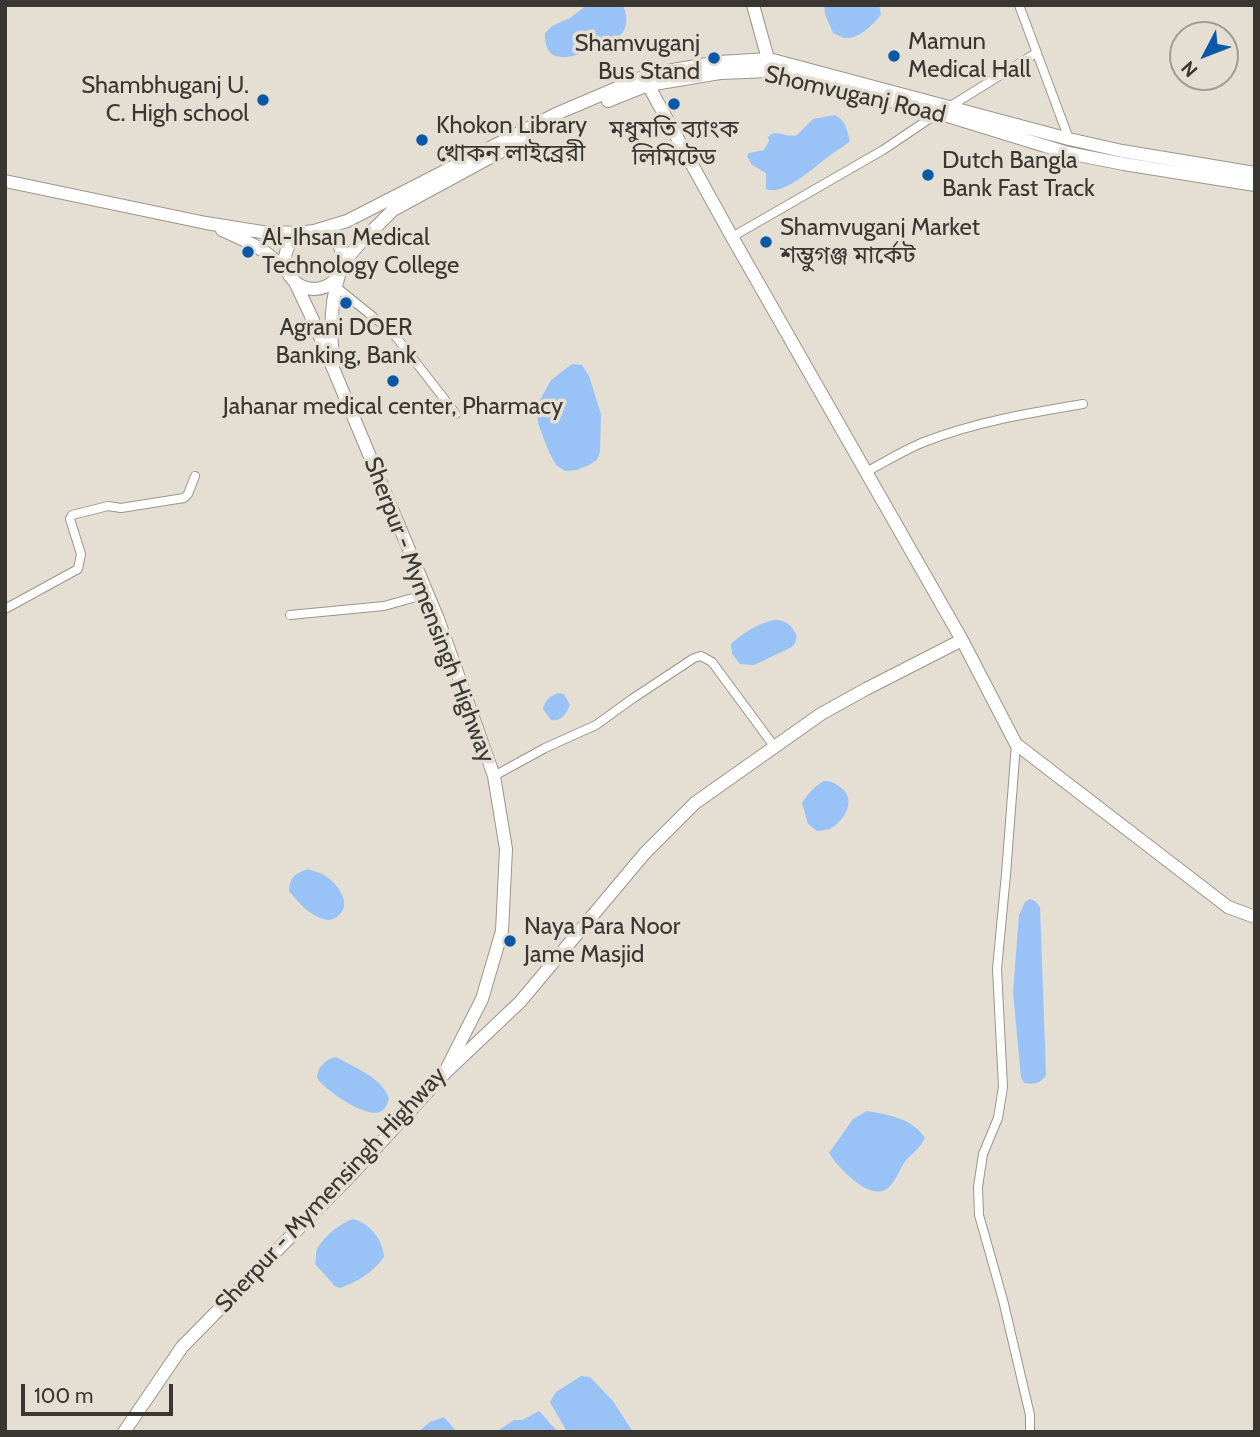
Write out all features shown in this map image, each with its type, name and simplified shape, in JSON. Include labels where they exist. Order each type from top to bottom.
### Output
[{"type":"main road","points":[[753,5],[769,65]]},
{"type":"main road","name":"Shomvuganj Road","points":[[206,223],[262,232],[309,232],[346,221],[556,114],[650,74],[719,62],[769,65],[943,110],[1122,151],[1255,173]]},
{"type":"main road","name":"Shomvuganj Road","points":[[339,274],[362,240],[393,210],[559,120],[648,85],[769,65]]},
{"type":"main road","points":[[648,85],[962,640],[1016,744],[1228,907],[1255,917]]},
{"type":"main road","name":"Shomvuganj Road","points":[[943,110],[1068,153],[1255,185]]},
{"type":"main road","points":[[5,181],[206,223]]},
{"type":"main road","name":"Sherpur - Mymensingh Highway","points":[[124,1432],[182,1347],[351,1175],[444,1074],[482,999],[502,931],[506,849],[494,776],[438,620],[334,371],[292,278],[265,251],[206,223]]},
{"type":"main road","points":[[309,232],[324,233],[332,238],[339,245],[342,254],[339,274],[319,288],[302,286],[292,278],[286,267],[285,258],[291,242],[309,232]]},
{"type":"main road","name":"Sherpur - Mymensingh Highway","points":[[334,371],[331,338],[339,274]]},
{"type":"main road","points":[[444,1074],[520,1002],[653,845],[695,803],[821,714],[866,688],[962,640]]},
{"type":"street","points":[[1019,5],[1069,139]]},
{"type":"street","points":[[732,237],[883,150],[1036,53]]},
{"type":"street","points":[[339,274],[393,333],[456,414]]},
{"type":"street","points":[[866,472],[922,443],[978,424],[1083,404]]},
{"type":"street","points":[[5,609],[78,569],[81,554],[70,519],[72,515],[108,506],[121,508],[184,498],[195,476]]},
{"type":"street","points":[[290,615],[384,606],[427,594]]},
{"type":"street","points":[[494,776],[545,748],[596,725],[694,657],[701,656],[712,662],[774,746]]},
{"type":"street","points":[[1016,744],[997,969],[1003,1087],[998,1118],[984,1154],[978,1187],[979,1215],[1003,1300],[1030,1415],[1030,1432]]},
{"type":"water","points":[[587,5],[623,5],[626,25],[623,32],[614,41],[586,52],[569,57],[555,56],[549,51],[545,33]]},
{"type":"water","points":[[824,5],[879,5],[881,15],[861,34],[844,38],[833,33]]},
{"type":"water","points":[[835,115],[844,123],[850,141],[791,184],[773,190],[766,189],[766,173],[752,165],[747,156],[749,153],[764,150],[771,134],[797,135],[813,119]]},
{"type":"water","points":[[572,364],[582,365],[589,376],[601,414],[600,452],[597,460],[589,465],[565,471],[556,465],[549,452],[536,412],[551,380]]},
{"type":"water","points":[[774,620],[786,622],[793,629],[797,637],[792,647],[754,665],[740,664],[732,654],[731,644],[751,629]]},
{"type":"water","points":[[558,693],[564,694],[570,705],[563,717],[551,720],[543,709],[548,699]]},
{"type":"water","points":[[824,781],[833,782],[840,787],[848,797],[848,804],[844,816],[835,826],[817,831],[808,824],[802,803],[817,785]]},
{"type":"water","points":[[308,869],[329,878],[344,899],[343,910],[331,920],[313,914],[289,891],[294,876]]},
{"type":"water","points":[[1030,899],[1040,907],[1046,1075],[1039,1082],[1031,1084],[1024,1083],[1021,1077],[1013,992],[1019,915],[1025,902]]},
{"type":"water","points":[[336,1057],[380,1084],[389,1098],[384,1109],[373,1113],[365,1111],[336,1096],[321,1083],[317,1078],[320,1067]]},
{"type":"water","points":[[867,1111],[907,1122],[925,1138],[904,1163],[891,1185],[878,1192],[854,1180],[829,1153],[853,1119]]},
{"type":"water","points":[[353,1219],[365,1224],[374,1233],[381,1244],[384,1257],[365,1276],[340,1288],[315,1264],[316,1252],[331,1232]]},
{"type":"water","points":[[581,1376],[590,1377],[613,1401],[633,1432],[567,1432],[550,1402],[556,1392]]},
{"type":"water","points":[[539,1411],[558,1432],[496,1432],[514,1420],[522,1420]]},
{"type":"water","points":[[444,1417],[457,1432],[418,1432],[430,1422]]},
{"type":"place","name":"Mamun Medical Hall","points":[[894,56]]},
{"type":"place","name":"Shamvuganj Bus Stand","points":[[714,58]]},
{"type":"place","name":"Shambhuganj U. C. High school","points":[[263,100]]},
{"type":"place","name":"মধুমতি ব্যাংক লিমিটেড","points":[[674,104]]},
{"type":"place","name":"Khokon Library খোকন লাইব্রেরী","points":[[422,140]]},
{"type":"place","name":"Dutch Bangla Bank Fast Track","points":[[928,175]]},
{"type":"place","name":"Shamvuganj Market শম্ভুগঞ্জ মার্কেট","points":[[766,242]]},
{"type":"place","name":"Al-Ihsan Medical Technology College","points":[[248,252]]},
{"type":"place","name":"Agrani DOER Banking, Bank","points":[[346,303]]},
{"type":"place","name":"Jahanar medical center, Pharmacy","points":[[393,381]]},
{"type":"place","name":"Naya Para Noor Jame Masjid","points":[[510,941]]}]
